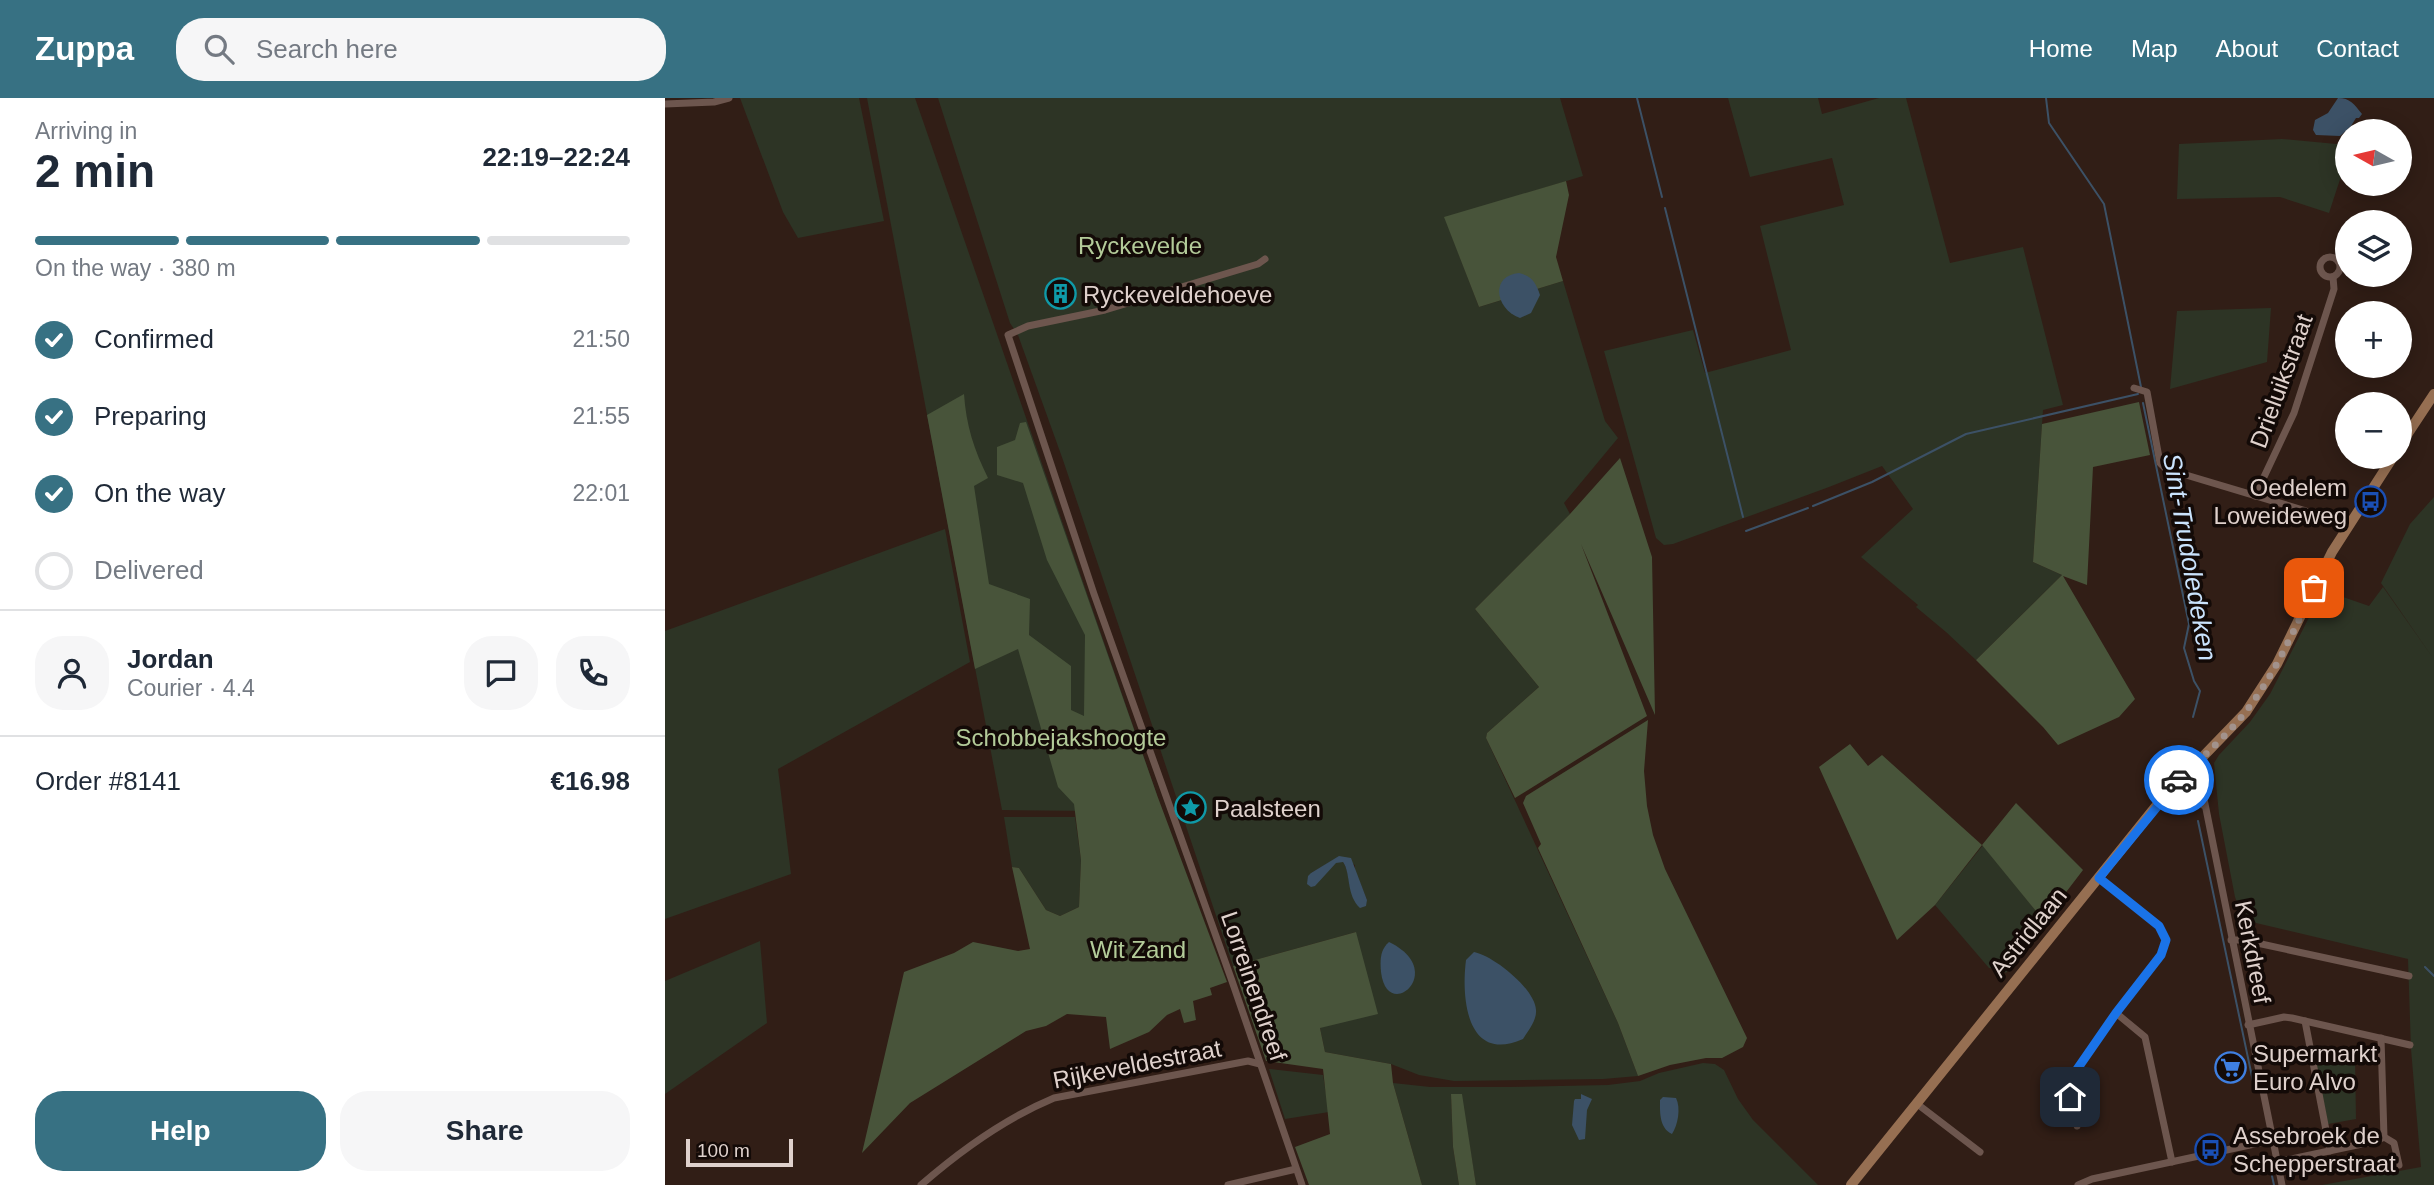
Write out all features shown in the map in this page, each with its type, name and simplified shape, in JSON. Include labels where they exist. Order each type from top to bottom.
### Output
[{"type":"main road","points":[[2412,427],[2434,394]]},
{"type":"main road","name":"Astridlaan","points":[[1851,1185],[2182,778],[2234,725],[2259,694],[2277,664],[2332,552],[2385,469]]},
{"type":"street","points":[[665,104],[728,99]]},
{"type":"street","name":"Lorreinendreef","points":[[1265,259],[1258,264],[1105,310],[1028,326],[1008,335],[1094,594],[1302,1185]]},
{"type":"street","name":"Drieluikstraat","points":[[2255,496],[2294,413],[2334,289],[2333,277]]},
{"type":"street","points":[[2134,388],[2147,392],[2160,463],[2166,469],[2303,510],[2347,527]]},
{"type":"street","name":"Kerkdreef","points":[[2182,778],[2205,809],[2282,1185]]},
{"type":"street","points":[[2077,1126],[2070,1097],[2071,1078],[2161,955],[2166,940],[2159,926],[2099,878]]},
{"type":"street","points":[[2231,940],[2243,940],[2409,976]]},
{"type":"street","points":[[2116,1013],[2145,1037],[2172,1162]]},
{"type":"street","points":[[2248,1024],[2284,1017],[2410,1045]]},
{"type":"street","points":[[2305,1021],[2330,1151]]},
{"type":"street","points":[[2381,1038],[2384,1137]]},
{"type":"street","name":"Rijkeveldestraat","points":[[921,1185],[953,1158],[982,1139],[1054,1098],[1248,1061],[1261,1063]]},
{"type":"street","points":[[1916,1103],[1980,1152]]},
{"type":"street","points":[[2277,1162],[2376,1142],[2384,1137]]},
{"type":"street","points":[[2384,1137],[2394,1143],[2399,1165]]},
{"type":"street","points":[[2083,1184],[2273,1140]]},
{"type":"street","points":[[1228,1185],[1296,1169]]},
{"type":"green space","points":[[740,98],[859,98],[884,221],[798,238],[783,212]]},
{"type":"green space","name":"Schobbejakshoogte","points":[[867,98],[915,98],[1157,795],[1097,811],[1002,810]]},
{"type":"green space","name":"Ryckevelde","points":[[938,98],[1560,98],[1583,176],[1445,218],[1479,307],[1563,281],[1605,421],[1618,438],[1564,503],[1570,514],[1475,609],[1539,687],[1487,733],[1486,738],[1618,1023],[1638,1076],[1454,1081],[1419,1075],[1391,1064],[1325,1052],[1320,1028],[1356,932],[1233,966],[1063,460],[1018,335],[1010,323]],"holes":[[[1339,857],[1355,865],[1367,900],[1352,892],[1343,862],[1336,862],[1323,876],[1311,873]]]},
{"type":"green space","points":[[1728,98],[1818,98],[1822,114],[1879,98],[1906,98],[1950,263],[2023,247],[2063,405],[2043,410],[2033,562],[2062,575],[1976,660],[1916,607],[1918,605],[1861,557],[1913,509],[1882,466],[1673,544],[1664,545],[1656,538],[1604,351],[1693,330],[1705,373],[1791,350],[1760,226],[1844,205],[1832,158],[1750,177]]},
{"type":"green space","points":[[2282,139],[2335,144],[2335,195],[2329,213],[2280,197],[2177,199],[2179,144]]},
{"type":"green space","points":[[1566,181],[1569,195],[1556,257],[1563,281],[1479,307],[1444,217]]},
{"type":"green space","points":[[2271,308],[2267,362],[2170,389],[2177,311]]},
{"type":"green space","name":"Wit Zand","points":[[964,394],[972,437],[988,478],[974,486],[989,584],[1030,599],[1029,635],[1071,666],[1071,710],[1084,716],[1085,635],[1047,560],[1023,483],[997,475],[997,447],[1015,440],[1020,423],[1026,422],[1157,795],[1227,982],[1210,988],[1212,995],[1193,1001],[1196,1020],[1184,1023],[1180,1009],[1167,1015],[1149,1032],[1110,1049],[1106,1017],[1067,1014],[1046,1026],[1026,1031],[910,1103],[862,1153],[904,972],[954,953],[973,942],[1018,951],[1030,949],[1012,867],[1019,868],[1046,910],[1060,916],[1079,907],[1081,860],[1074,804],[1058,787],[1018,649],[975,669],[927,415]]},
{"type":"green space","points":[[2139,402],[2150,455],[2093,467],[2087,585],[2063,576],[2135,699],[2119,717],[2058,745],[1976,660],[2062,575],[2033,562],[2042,424]]},
{"type":"green space","points":[[1620,458],[1652,557],[1655,715],[1581,544],[1647,716],[1515,798],[1486,738],[1487,733],[1539,687],[1475,609],[1570,514]]},
{"type":"green space","points":[[2434,497],[2434,1185],[2322,1185],[2421,1167],[2411,1049],[2408,959],[2256,923],[2239,908],[2219,814],[2214,763],[2250,722],[2270,694],[2323,590],[2369,606],[2383,587],[2433,658],[2381,583],[2410,524]]},
{"type":"green space","points":[[945,529],[970,662],[778,769],[791,874],[665,919],[665,631]]},
{"type":"green space","points":[[1648,720],[1644,771],[1653,835],[1665,869],[1747,1038],[1743,1047],[1722,1058],[1706,1058],[1670,1065],[1638,1076],[1618,1023],[1538,848],[1541,844],[1523,803],[1526,796]]},
{"type":"green space","points":[[1850,744],[1868,766],[1882,755],[1982,845],[1935,905],[1897,940],[1819,767]]},
{"type":"green space","points":[[2016,803],[2083,870],[2044,921],[1982,845]]},
{"type":"green space","points":[[1004,817],[1075,817],[1081,860],[1079,907],[1060,916],[1046,910],[1019,868],[1012,867]]},
{"type":"green space","points":[[1983,845],[2044,921],[2006,973],[1989,968],[1935,905]]},
{"type":"green space","points":[[1356,932],[1378,1014],[1320,1028],[1325,1052],[1391,1064],[1393,1083],[1422,1185],[1309,1185],[1295,1147],[1330,1134],[1323,1069],[1266,1061],[1233,966]]},
{"type":"green space","points":[[760,941],[767,1023],[665,1094],[665,981]]},
{"type":"green space","points":[[2313,1047],[2355,1058],[2356,1119],[2328,1124]]},
{"type":"green space","points":[[1703,1063],[1715,1064],[1724,1070],[1738,1099],[1753,1120],[1818,1185],[1476,1185],[1461,1094],[1451,1095],[1453,1147],[1459,1185],[1422,1185],[1393,1083],[1430,1087],[1608,1085],[1640,1081],[1659,1073]]},
{"type":"green space","points":[[1269,1069],[1323,1075],[1329,1112],[1285,1119]]},
{"type":"green space","points":[[1451,1094],[1462,1094],[1476,1185],[1459,1185],[1453,1147]]},
{"type":"water","points":[[2338,98],[2351,102],[2362,114],[2355,119],[2335,119],[2335,136],[2316,135],[2313,130],[2315,120],[2328,113]]},
{"type":"water","points":[[1519,273],[1533,281],[1540,295],[1531,313],[1520,318],[1505,308],[1499,294],[1503,280],[1509,275]]},
{"type":"water","points":[[1339,856],[1351,858],[1367,900],[1366,906],[1360,908],[1356,903],[1343,862],[1336,863],[1315,886],[1307,884],[1311,873]]},
{"type":"water","points":[[1389,942],[1406,954],[1414,966],[1414,978],[1410,987],[1402,993],[1393,993],[1386,987],[1381,972],[1381,956]]},
{"type":"water","points":[[1474,952],[1502,967],[1529,993],[1536,1010],[1535,1018],[1523,1039],[1504,1044],[1490,1043],[1479,1035],[1472,1024],[1467,1009],[1465,976],[1466,960]]},
{"type":"water","points":[[1581,1094],[1592,1099],[1587,1110],[1585,1139],[1579,1140],[1572,1125],[1574,1101],[1581,1099]]},
{"type":"water","points":[[1663,1097],[1676,1098],[1678,1102],[1678,1116],[1672,1134],[1661,1119],[1660,1100]]},
{"type":"waterway","points":[[1637,98],[1662,197]]},
{"type":"waterway","name":"Sint-Trudoledeken","points":[[2046,98],[2049,123],[2104,204],[2141,387]]},
{"type":"waterway","points":[[1665,208],[1743,517]]},
{"type":"waterway","points":[[1813,506],[1872,482],[1966,434],[2138,394]]},
{"type":"waterway","name":"Sint-Trudoledeken","points":[[2143,403],[2189,624],[2184,648],[2194,681],[2200,691],[2193,717]]},
{"type":"waterway","points":[[1746,531],[1808,508]]},
{"type":"waterway","name":"Sint-Trudoledeken","points":[[2182,754],[2183,758]]},
{"type":"waterway","name":"Sint-Trudoledeken","points":[[2198,821],[2255,1091]]},
{"type":"waterway","points":[[2425,967],[2434,976]]},
{"type":"waterway","name":"Sint-Trudoledeken","points":[[2270,1167],[2274,1185]]},
{"type":"way so far","points":[[2179,780],[2234,725],[2259,694],[2294,632],[2314,588]]},
{"type":"place","name":"Ryckeveldehoeve","points":[[1060,294]]},
{"type":"place","name":"Oedelem Loweideweg","points":[[2370,501]]},
{"type":"place","name":"Paalsteen","points":[[1191,808]]},
{"type":"place","name":"Supermarkt Euro Alvo","points":[[2230,1067]]},
{"type":"place","name":"Assebroek de Schepperstraat","points":[[2210,1149]]},
{"type":"route","points":[[2070,1097],[2071,1078],[2165,948],[2166,940],[2159,926],[2099,878],[2179,780]]}]
